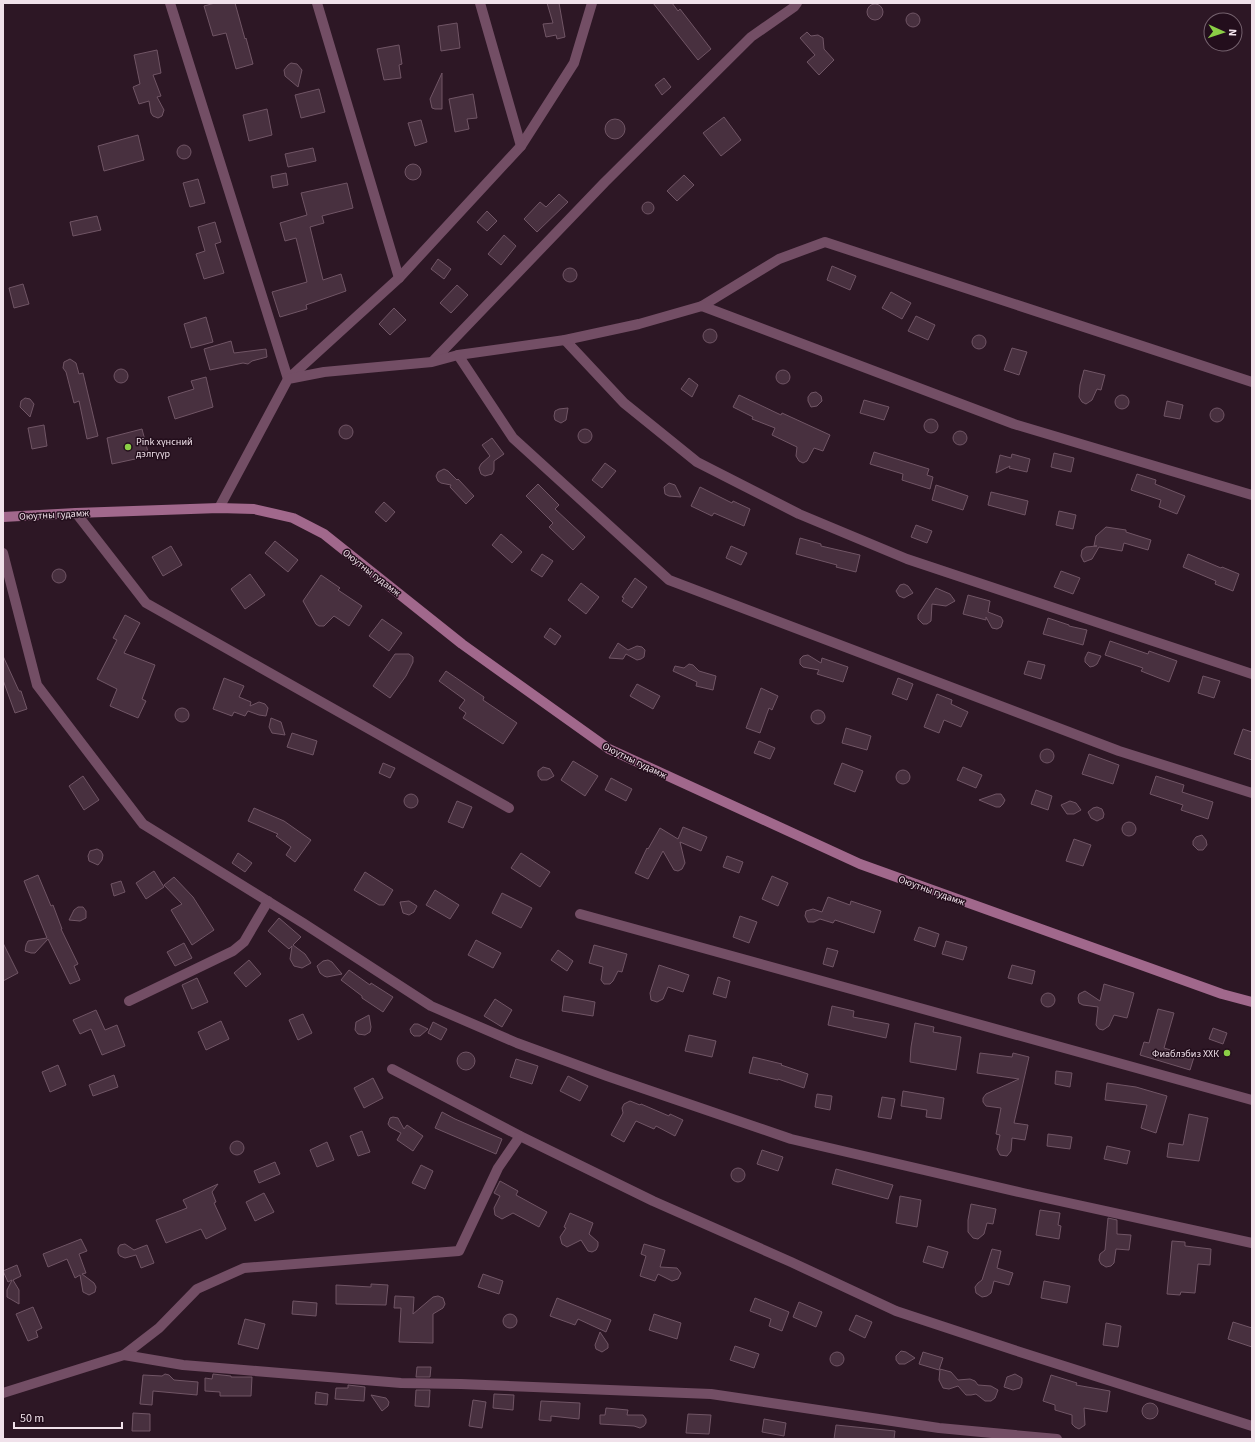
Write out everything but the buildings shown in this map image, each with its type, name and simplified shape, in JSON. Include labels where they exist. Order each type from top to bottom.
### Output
[{"type":"street","points":[[170,3],[288,379]]},
{"type":"street","points":[[317,3],[400,278]]},
{"type":"street","points":[[480,3],[521,146]]},
{"type":"street","points":[[219,508],[288,379],[400,278],[521,146],[574,63],[592,3]]},
{"type":"street","points":[[432,362],[605,182],[751,37],[797,3]]},
{"type":"street","points":[[288,379],[324,372],[432,362],[458,355],[565,340],[639,324],[702,306],[778,259],[825,242],[1252,382]]},
{"type":"street","points":[[702,306],[1014,424],[1252,495]]},
{"type":"street","points":[[565,340],[624,403],[697,462],[799,514],[907,559],[1252,674]]},
{"type":"street","points":[[458,355],[513,438],[670,580],[1119,751],[1252,793]]},
{"type":"street","name":"Оюутны гудамж","points":[[3,517],[219,508],[254,509],[293,518],[324,534],[462,644],[609,749],[860,864],[1214,991],[1252,1002]]},
{"type":"street","points":[[76,513],[146,603],[509,808]]},
{"type":"street","points":[[3,553],[37,685],[143,824],[268,901],[431,1006],[517,1043],[735,1121],[791,1139],[1023,1193],[1252,1243]]},
{"type":"street","points":[[129,1001],[233,951],[244,942],[268,901]]},
{"type":"street","points":[[580,914],[1252,1100]]},
{"type":"street","points":[[392,1069],[520,1136],[653,1201],[896,1310],[1022,1353],[1252,1426]]},
{"type":"street","points":[[3,1393],[124,1355],[159,1328],[197,1289],[244,1268],[459,1251],[498,1168],[520,1136]]},
{"type":"street","points":[[124,1355],[183,1365],[400,1383],[469,1384],[711,1394],[939,1428],[1057,1439]]},
{"type":"place","name":"Pink хүнсний дэлгүүр","points":[[128,447]]},
{"type":"place","name":"Фиаблэбиз ХХК","points":[[1227,1053]]}]
